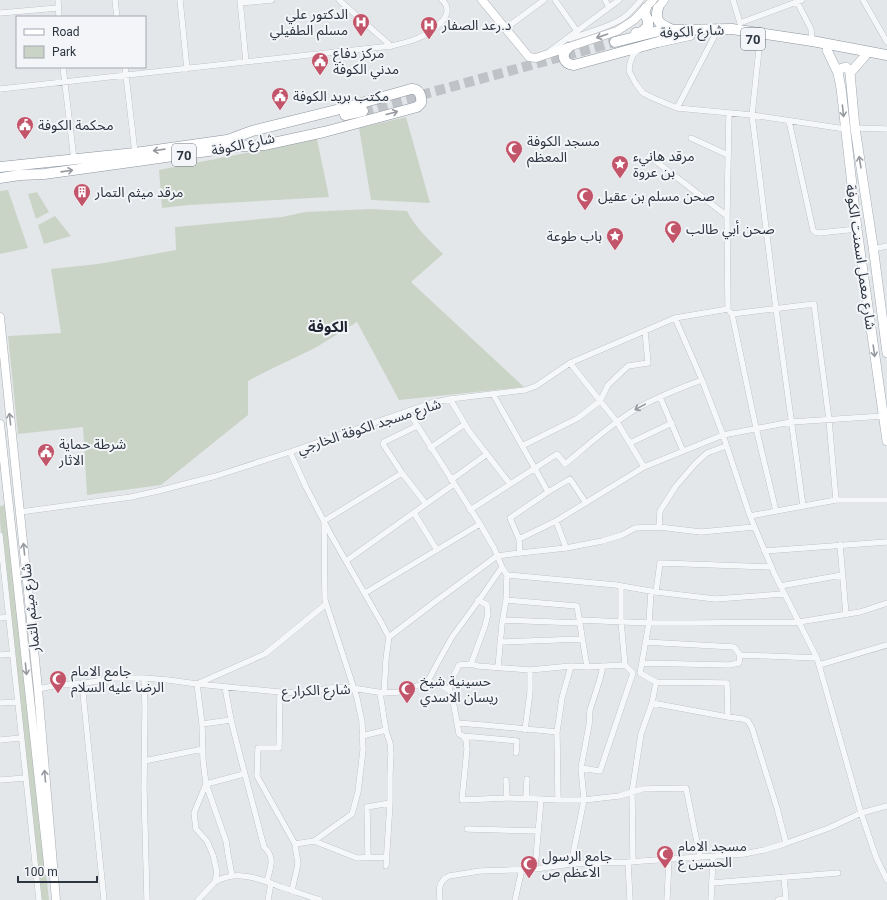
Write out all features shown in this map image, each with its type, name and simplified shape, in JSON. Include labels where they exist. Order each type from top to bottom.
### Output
[{"type":"highway","points":[[618,43],[627,36],[642,32],[646,28],[648,20],[644,13],[644,4]]},
{"type":"highway","points":[[655,4],[657,20],[662,25],[673,30]]},
{"type":"highway","name":"شارع الكوفة","points":[[618,43],[659,31],[732,29],[812,41],[887,55]]},
{"type":"highway","points":[[567,44],[564,52],[564,60],[568,64],[574,65],[642,46],[690,35]]},
{"type":"highway","name":"شارع الكوفة","points":[[618,43],[690,35],[726,35],[887,60]]},
{"type":"highway","points":[[414,89],[418,91],[422,98],[421,103],[417,107],[330,130],[264,145],[230,144],[252,131],[414,89]]},
{"type":"highway","name":"شارع الكوفة","points":[[0,178],[138,162],[230,144],[364,113]]},
{"type":"highway","name":"شارع الكوفة","points":[[0,167],[230,144]]},
{"type":"highway","points":[[43,163],[40,166],[40,171],[44,174]]},
{"type":"highway","points":[[20,165],[24,170],[20,176]]},
{"type":"main road","name":"شارع معمل اسمنت الكوفة","points":[[827,50],[838,73],[859,246],[887,440]]},
{"type":"main road","points":[[838,73],[840,69],[846,67],[850,73],[865,56]]},
{"type":"main road","name":"شارع معمل اسمنت الكوفة","points":[[850,73],[855,128],[885,327],[887,353]]},
{"type":"main road","points":[[857,231],[863,235],[871,231]]},
{"type":"main road","points":[[859,246],[867,243],[873,247]]},
{"type":"street","points":[[58,0],[59,16]]},
{"type":"street","points":[[115,0],[118,16]]},
{"type":"street","points":[[180,0],[187,69]]},
{"type":"street","points":[[246,62],[240,2],[272,0]]},
{"type":"street","points":[[339,0],[391,46]]},
{"type":"street","points":[[0,89],[391,46],[416,39],[427,34],[443,21],[448,10],[442,0]]},
{"type":"street","points":[[482,0],[529,57],[536,58],[588,33],[614,23],[623,18],[633,9],[644,4],[655,4],[664,0]]},
{"type":"street","points":[[506,28],[544,0]]},
{"type":"street","points":[[555,0],[577,31]]},
{"type":"street","points":[[605,0],[609,7]]},
{"type":"street","points":[[567,44],[577,31],[619,0]]},
{"type":"street","points":[[733,0],[740,23],[798,1],[811,30],[812,41]]},
{"type":"street","points":[[863,0],[886,35],[887,42]]},
{"type":"street","points":[[567,44],[617,31],[634,20],[644,4]]},
{"type":"street","points":[[0,13],[58,8]]},
{"type":"street","points":[[677,108],[714,35]]},
{"type":"street","points":[[760,40],[752,115],[776,309],[803,506]]},
{"type":"street","points":[[642,46],[633,55],[630,63],[629,71],[636,84],[644,93],[677,108],[752,115],[845,129]]},
{"type":"street","points":[[63,68],[74,160]]},
{"type":"street","points":[[125,68],[135,154]]},
{"type":"street","points":[[728,113],[728,309],[732,314],[756,428],[776,511]]},
{"type":"street","points":[[789,121],[813,230],[819,233],[857,231]]},
{"type":"street","points":[[855,128],[887,130]]},
{"type":"street","points":[[690,138],[728,155]]},
{"type":"street","points":[[649,156],[727,216]]},
{"type":"street","points":[[873,247],[887,246]]},
{"type":"street","points":[[732,314],[814,304],[829,420],[836,500]]},
{"type":"street","name":"شارع مسجد الكوفة الخارجي","points":[[20,512],[131,497],[158,491],[216,476],[430,403],[450,399],[525,390],[536,386],[570,363],[675,318],[728,309]]},
{"type":"street","name":"شارع ميثم التمار","points":[[0,317],[1,345],[38,689],[56,900]]},
{"type":"street","points":[[675,318],[702,380],[754,527],[780,586],[817,658],[861,812],[876,857],[887,880]]},
{"type":"street","points":[[522,446],[578,418],[600,401],[608,385],[628,366],[648,363],[645,331]]},
{"type":"street","points":[[570,363],[617,422],[644,467]]},
{"type":"street","points":[[470,510],[558,454],[565,464],[617,422],[637,409],[660,397],[702,380]]},
{"type":"street","points":[[492,394],[548,492]]},
{"type":"street","points":[[660,397],[684,451]]},
{"type":"street","points":[[450,399],[469,431],[510,484]]},
{"type":"street","points":[[408,411],[430,448],[480,524],[507,575],[506,600],[498,667]]},
{"type":"street","points":[[519,539],[556,521],[644,467],[722,435],[791,422],[884,416]]},
{"type":"street","points":[[630,443],[672,423]]},
{"type":"street","name":"شارع ميثم التمار","points":[[0,424],[4,491],[52,900]]},
{"type":"street","points":[[430,448],[465,424]]},
{"type":"street","points":[[417,426],[384,442],[383,444],[402,473],[426,504]]},
{"type":"street","points":[[659,527],[660,511],[676,486],[695,464],[707,453],[726,446]]},
{"type":"street","points":[[290,452],[324,521],[389,637],[382,693],[386,730],[391,753],[390,803],[386,866]]},
{"type":"street","points":[[346,561],[426,504],[487,454]]},
{"type":"street","points":[[324,521],[402,473]]},
{"type":"street","points":[[520,553],[519,539],[510,518],[570,479],[586,503]]},
{"type":"street","points":[[750,516],[836,500],[887,500]]},
{"type":"street","points":[[414,513],[437,550]]},
{"type":"street","points":[[295,844],[314,841],[352,814],[358,792],[364,750],[362,722],[357,698],[324,600],[324,521]]},
{"type":"street","points":[[556,521],[566,548]]},
{"type":"street","points":[[365,593],[480,524]]},
{"type":"street","points":[[389,637],[497,556],[566,548],[602,541],[622,535],[635,528],[659,527],[701,532],[754,527]]},
{"type":"street","points":[[0,535],[39,900]]},
{"type":"street","points":[[764,550],[887,542]]},
{"type":"street","points":[[840,545],[846,614]]},
{"type":"street","points":[[640,673],[660,563],[772,567]]},
{"type":"street","points":[[502,567],[452,636],[427,683],[437,684],[449,690],[452,696],[459,734],[466,740],[467,749],[462,800],[507,798],[584,800],[619,796],[642,789],[686,788],[700,857]]},
{"type":"street","points":[[507,575],[621,586],[715,599],[784,594]]},
{"type":"street","points":[[780,586],[842,575]]},
{"type":"street","points":[[621,586],[621,621],[625,665],[633,673],[640,673],[656,682],[727,683],[728,717]]},
{"type":"street","points":[[471,664],[488,614],[487,605],[478,600]]},
{"type":"street","points":[[506,600],[577,606],[587,667]]},
{"type":"street","points":[[503,620],[621,621],[649,623],[798,622],[860,612],[887,603]]},
{"type":"street","points":[[232,876],[226,841],[206,784],[198,684],[265,654],[326,604]]},
{"type":"street","points":[[0,618],[8,617]]},
{"type":"street","points":[[500,642],[582,639]]},
{"type":"street","points":[[642,662],[729,665],[739,663],[740,655],[734,647],[646,642]]},
{"type":"street","points":[[819,665],[887,644]]},
{"type":"street","points":[[0,655],[12,654]]},
{"type":"street","points":[[740,655],[817,658]]},
{"type":"street","points":[[449,690],[459,664],[530,670],[571,666],[587,667],[625,665]]},
{"type":"street","points":[[558,800],[557,732],[562,698],[571,666]]},
{"type":"street","points":[[571,864],[584,800],[581,768],[590,710],[603,666]]},
{"type":"street","points":[[525,730],[530,692],[530,670]]},
{"type":"street","points":[[581,768],[600,770],[633,673]]},
{"type":"street","name":"شارع الكرار ع","points":[[38,689],[113,678],[144,678],[226,687],[302,693],[346,687],[382,693],[399,692],[427,683]]},
{"type":"street","points":[[144,678],[144,789],[147,900]]},
{"type":"street","points":[[630,900],[632,792],[641,734],[652,703],[656,682]]},
{"type":"street","points":[[82,683],[104,900]]},
{"type":"street","points":[[226,687],[231,720],[244,774],[264,847],[271,855],[272,863],[268,900]]},
{"type":"street","points":[[280,692],[280,748],[258,748],[257,776],[295,844],[298,864],[292,890]]},
{"type":"street","points":[[0,703],[17,702]]},
{"type":"street","points":[[652,703],[748,721],[752,728],[777,808],[786,843]]},
{"type":"street","points":[[202,724],[231,720]]},
{"type":"street","points":[[458,723],[557,732]]},
{"type":"street","points":[[362,736],[386,730]]},
{"type":"street","points":[[463,736],[516,741],[516,753]]},
{"type":"street","points":[[0,740],[21,738]]},
{"type":"street","points":[[144,761],[203,749]]},
{"type":"street","points":[[206,784],[244,774]]},
{"type":"street","points":[[0,780],[26,778]]},
{"type":"street","points":[[526,798],[527,779]]},
{"type":"street","points":[[506,780],[507,798]]},
{"type":"street","points":[[206,784],[194,813],[196,830],[207,841],[213,855],[217,872],[215,882]]},
{"type":"street","points":[[535,869],[541,799]]},
{"type":"street","points":[[368,857],[367,807],[390,803]]},
{"type":"street","points":[[440,900],[440,884],[449,876],[480,871],[535,869],[571,864],[669,860],[733,856],[754,853],[829,828],[861,812],[887,806]]},
{"type":"street","points":[[467,829],[538,831]]},
{"type":"street","points":[[314,841],[357,858],[387,857]]},
{"type":"street","points":[[711,900],[712,857]]},
{"type":"street","points":[[667,900],[669,860]]},
{"type":"street","points":[[515,900],[522,869]]},
{"type":"street","points":[[712,883],[838,873]]},
{"type":"street","points":[[198,900],[215,882],[232,876],[249,877],[269,882],[320,900]]},
{"type":"street","points":[[778,900],[786,900],[784,878]]},
{"type":"green space","points":[[406,117],[430,203],[371,200],[359,128]]},
{"type":"green space","points":[[317,139],[329,197],[189,205],[162,208],[159,170]]},
{"type":"green space","points":[[8,190],[28,248],[0,254],[0,191]]},
{"type":"green space","points":[[37,192],[49,212],[36,219],[28,194]]},
{"type":"green space","points":[[371,209],[407,211],[418,228],[443,254],[411,282],[524,387],[399,400],[357,322],[315,348],[248,381],[248,415],[161,485],[87,495],[83,427],[18,434],[8,336],[61,333],[51,269],[98,264],[176,250],[175,227],[282,217],[305,212]]},
{"type":"green space","points":[[55,216],[71,236],[44,244],[38,225]]},
{"type":"green space","points":[[7,505],[49,900],[40,900],[0,521],[0,506]]},
{"type":"tunnel","points":[[363,111],[615,42]]},
{"type":"place","name":"الدكتور علي مسلم الطفيلي","points":[[361,37]]},
{"type":"place","name":"د.رعد الصفار","points":[[429,40]]},
{"type":"place","name":"مركز دفاع مدني الكوفة","points":[[320,76]]},
{"type":"place","name":"مكتب بريد الكوفة","points":[[280,111]]},
{"type":"place","name":"محكمة الكوفة","points":[[25,140]]},
{"type":"place","name":"مسجد الكوفة المعظم","points":[[514,164]]},
{"type":"place","name":"مرقد هانيء بن عروة","points":[[620,179]]},
{"type":"place","name":"مرقد ميثم التمار","points":[[82,207]]},
{"type":"place","name":"صحن مسلم بن عقيل","points":[[585,211]]},
{"type":"place","name":"صحن أبي طالب","points":[[673,244]]},
{"type":"place","name":"باب طوعة","points":[[615,251]]},
{"type":"place","name":"شرطة حماية الاثار","points":[[46,467]]},
{"type":"place","name":"جامع الامام الرضا عليه السلام","points":[[58,694]]},
{"type":"place","name":"حسينية شيخ ريسان الاسدي","points":[[407,704]]},
{"type":"place","name":"مسجد الامام الحسين ع","points":[[665,869]]},
{"type":"place","name":"جامع الرسول الاعظم ص","points":[[529,879]]},
{"type":"district","name":"الكوفة","points":[[328,327]]}]
